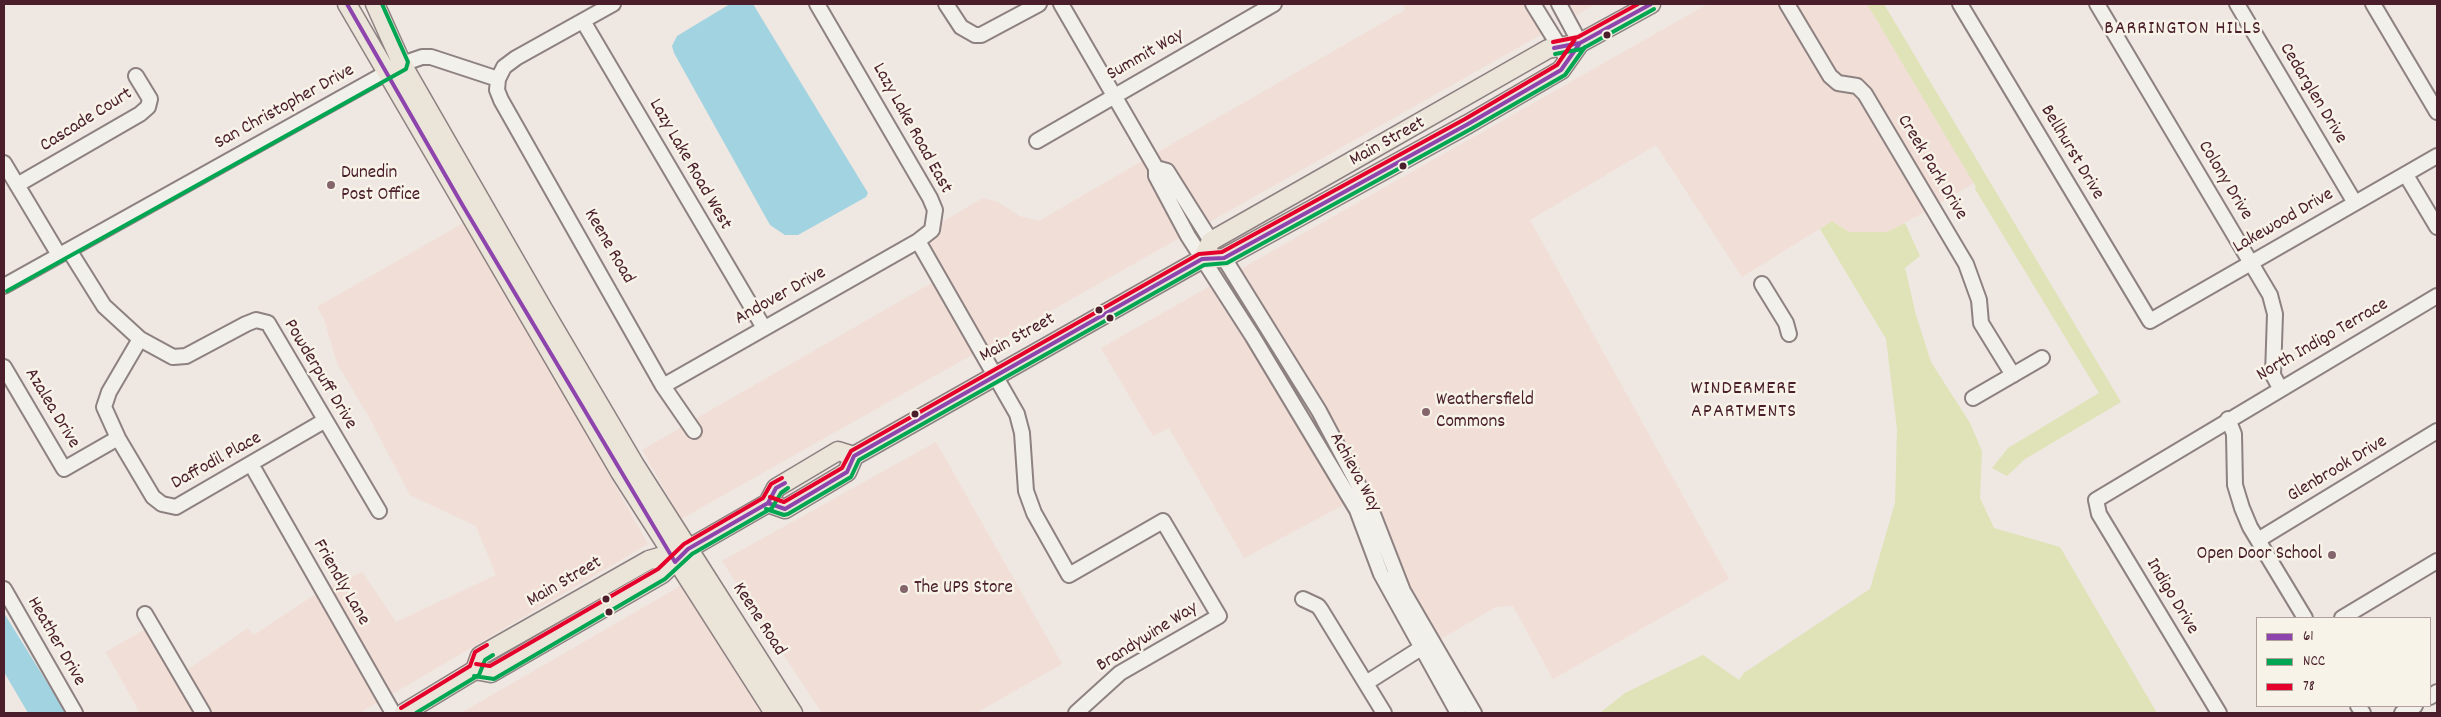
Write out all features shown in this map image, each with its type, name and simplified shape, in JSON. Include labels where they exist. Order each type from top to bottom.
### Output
[{"type":"main road","name":"Keene Road","points":[[347,4],[620,472],[673,558],[774,713]]},
{"type":"main road","name":"Keene Road","points":[[375,4],[402,64],[543,310],[688,549],[793,713]]},
{"type":"main road","name":"Main Street","points":[[404,713],[475,670],[491,674],[662,574],[673,558],[768,503],[776,488],[838,451],[854,456],[1202,259],[1224,258],[1561,70],[1564,54],[1580,43],[1651,4]]},
{"type":"main road","name":"Main Street","points":[[1211,241],[1548,49],[1564,54]]},
{"type":"main road","points":[[1412,154],[1418,139],[1425,131],[1448,115],[1451,104]]},
{"type":"main road","points":[[1202,259],[1211,241],[1224,258]]},
{"type":"street","points":[[498,78],[504,67],[516,58],[613,4]]},
{"type":"street","name":"Lazy Lake Road East","points":[[817,4],[930,198],[935,210],[935,221],[932,230],[918,241]]},
{"type":"street","points":[[946,4],[965,30],[975,35],[981,35],[1039,4]]},
{"type":"street","points":[[1061,4],[1113,97],[1156,168],[1167,171],[1211,241]]},
{"type":"street","name":"Summit Way","points":[[1037,141],[1274,4]]},
{"type":"street","points":[[1533,4],[1564,54]]},
{"type":"street","points":[[1559,4],[1580,43]]},
{"type":"street","name":"Creek Park Drive","points":[[1787,4],[1830,76],[1838,83],[1857,86],[1865,94],[1966,264],[1979,300],[1981,323],[2013,374]]},
{"type":"street","name":"Bellhurst Drive","points":[[1960,4],[2150,321]]},
{"type":"street","name":"Colony Drive","points":[[2097,4],[2270,295],[2275,314],[2273,375],[2280,388]]},
{"type":"street","name":"Cedarglen Drive","points":[[2237,4],[2355,203]]},
{"type":"street","points":[[2373,4],[2437,112]]},
{"type":"street","name":"Lazy Lake Road West","points":[[583,21],[764,328]]},
{"type":"street","name":"San Christopher Drive","points":[[4,286],[402,64],[422,57],[431,57],[498,78]]},
{"type":"street","name":"Cascade Court","points":[[17,185],[140,114],[148,107],[150,99],[136,76]]},
{"type":"street","name":"Keene Road","points":[[498,78],[497,90],[501,100],[663,386],[694,431]]},
{"type":"street","name":"Lakewood Drive","points":[[2150,321],[2437,156]]},
{"type":"street","name":"Powderpuff Drive","points":[[4,163],[64,253],[104,306],[140,339],[173,357],[186,356],[246,324],[256,320],[268,323],[324,421],[379,511]]},
{"type":"street","name":"Achieva Way","points":[[1156,168],[1156,176],[1202,259],[1248,329],[1357,510],[1380,574],[1458,713]]},
{"type":"street","points":[[2406,175],[2437,227]]},
{"type":"street","points":[[918,241],[996,375]]},
{"type":"street","name":"Andover Drive","points":[[663,386],[918,241]]},
{"type":"street","name":"Achieva Way","points":[[1224,258],[1319,411],[1371,509],[1403,591],[1433,639],[1474,713]]},
{"type":"street","points":[[1762,284],[1786,323],[1789,334]]},
{"type":"street","name":"North Indigo Terrace","points":[[2096,500],[2228,419],[2437,296]]},
{"type":"street","name":"Daffodil Place","points":[[140,339],[109,392],[104,407],[118,438],[153,496],[162,504],[176,507],[324,421]]},
{"type":"street","points":[[1972,398],[2042,358]]},
{"type":"street","name":"Azalea Drive","points":[[4,367],[64,469],[118,438]]},
{"type":"street","name":"Brandywine Way","points":[[996,375],[1017,414],[1022,433],[1026,491],[1034,514],[1069,575],[1162,521],[1219,616],[1120,673],[1076,713]]},
{"type":"street","points":[[2228,419],[2234,434],[2235,485],[2242,508],[2258,540],[2304,617]]},
{"type":"street","name":"Glenbrook Drive","points":[[2258,540],[2437,431]]},
{"type":"street","name":"Friendly Lane","points":[[255,471],[393,713]]},
{"type":"street","name":"Indigo Drive","points":[[2096,500],[2099,514],[2219,713]]},
{"type":"street","points":[[2344,617],[2437,561]]},
{"type":"street","name":"Heather Drive","points":[[4,589],[75,713]]},
{"type":"street","points":[[1303,599],[1322,610],[1384,713]]},
{"type":"street","points":[[145,614],[203,713]]},
{"type":"street","points":[[1366,683],[1421,649],[1433,639]]},
{"type":"street","points":[[2402,713],[2413,707]]},
{"type":"shaded area","points":[[1403,4],[1527,4],[1544,33],[1204,225],[1169,167],[1153,155],[1405,10]]},
{"type":"shaded area","points":[[1565,4],[1596,4],[1573,17]]},
{"type":"shaded area","points":[[1708,4],[1781,4],[1820,70],[1856,91],[1928,210],[1888,232],[1849,232],[1832,221],[1742,277],[1656,145],[1530,220],[1729,579],[1553,679],[1513,606],[1496,607],[1439,640],[1407,589],[1239,270]]},
{"type":"shaded area","points":[[1793,4],[1867,4],[1974,183],[1936,205],[1869,92],[1839,78]]},
{"type":"shaded area","points":[[1144,160],[1150,180],[1183,236],[985,348],[924,243],[939,224],[983,198],[998,202],[1019,216],[1039,221]]},
{"type":"shaded area","points":[[467,221],[648,544],[389,696],[327,588],[362,572],[396,622],[496,575],[476,526],[410,495],[369,417],[337,363],[324,319],[317,307]]},
{"type":"shaded area","points":[[1231,275],[1314,413],[1367,511],[1422,641],[1223,279]]},
{"type":"shaded area","points":[[935,281],[977,352],[681,519],[642,450],[684,426],[694,439],[701,432],[692,421]]},
{"type":"shaded area","points":[[1214,284],[1347,503],[1244,558],[1169,428],[1153,436],[1101,348]]},
{"type":"shaded area","points":[[936,442],[1062,664],[976,713],[822,713],[722,561]]},
{"type":"shaded area","points":[[684,583],[767,713],[461,713],[677,588]]},
{"type":"shaded area","points":[[319,592],[380,701],[359,713],[208,713],[184,672],[248,628],[254,635]]},
{"type":"shaded area","points":[[147,628],[197,713],[140,713],[106,652]]},
{"type":"green space","points":[[1867,4],[1884,4],[2121,402],[2025,459],[2007,476],[1992,468],[2008,448],[2099,393],[1975,189],[1976,187]]},
{"type":"green space","points":[[1832,221],[1849,232],[1887,232],[1905,223],[1920,256],[1905,268],[1916,315],[1931,362],[1970,423],[1982,451],[1980,498],[1994,528],[2060,547],[2157,713],[1601,712],[1625,693],[1703,655],[1739,680],[1744,673],[1870,589],[1895,503],[1897,429],[1886,339],[1820,229]]},
{"type":"water","points":[[730,4],[753,4],[868,193],[866,197],[798,235],[785,235],[770,225],[674,53],[672,46],[677,36]]},
{"type":"water","points":[[4,613],[66,713],[28,713],[4,672]]},
{"type":"transit line","name":"61","points":[[347,4],[463,206],[675,562],[688,549],[768,503],[776,488],[785,483]]},
{"type":"transit line","name":"NCC","points":[[7,291],[406,69],[408,62],[382,4]]},
{"type":"transit line","name":"78","points":[[1553,42],[1578,37],[1638,4]]},
{"type":"transit line","name":"61","points":[[1554,48],[1580,43],[1651,4]]},
{"type":"transit line","name":"NCC","points":[[1555,54],[1582,49],[1654,9]]},
{"type":"transit line","name":"78","points":[[770,497],[784,502],[842,468],[851,451],[1199,254],[1222,252],[1465,119],[1557,65],[1575,39]]},
{"type":"transit line","name":"61","points":[[768,503],[785,509],[847,472],[854,456],[1202,259],[1224,258],[1468,124],[1561,70],[1580,43]]},
{"type":"transit line","name":"NCC","points":[[766,509],[784,515],[788,514],[851,477],[859,460],[1204,265],[1227,263],[1471,129],[1565,75],[1585,47]]},
{"type":"transit line","name":"78","points":[[476,664],[490,666],[658,569],[684,544],[763,498],[771,484],[782,478]]},
{"type":"transit line","name":"NCC","points":[[474,676],[494,679],[665,579],[692,554],[772,508],[781,493],[788,488]]},
{"type":"transit line","name":"78","points":[[401,708],[470,666],[475,652],[487,645]]},
{"type":"transit line","name":"NCC","points":[[416,713],[479,675],[485,660],[493,655]]},
{"type":"place","name":"Dunedin Post Office","points":[[331,185]]},
{"type":"place","name":"Weathersfield Commons","points":[[1426,412]]},
{"type":"place","name":"Open Door School","points":[[2332,555]]},
{"type":"place","name":"The UPS Store","points":[[904,589]]},
{"type":"district","name":"BARRINGTON HILLS","points":[[2183,30]]},
{"type":"district","name":"WINDERMERE APARTMENTS","points":[[1744,402]]}]
